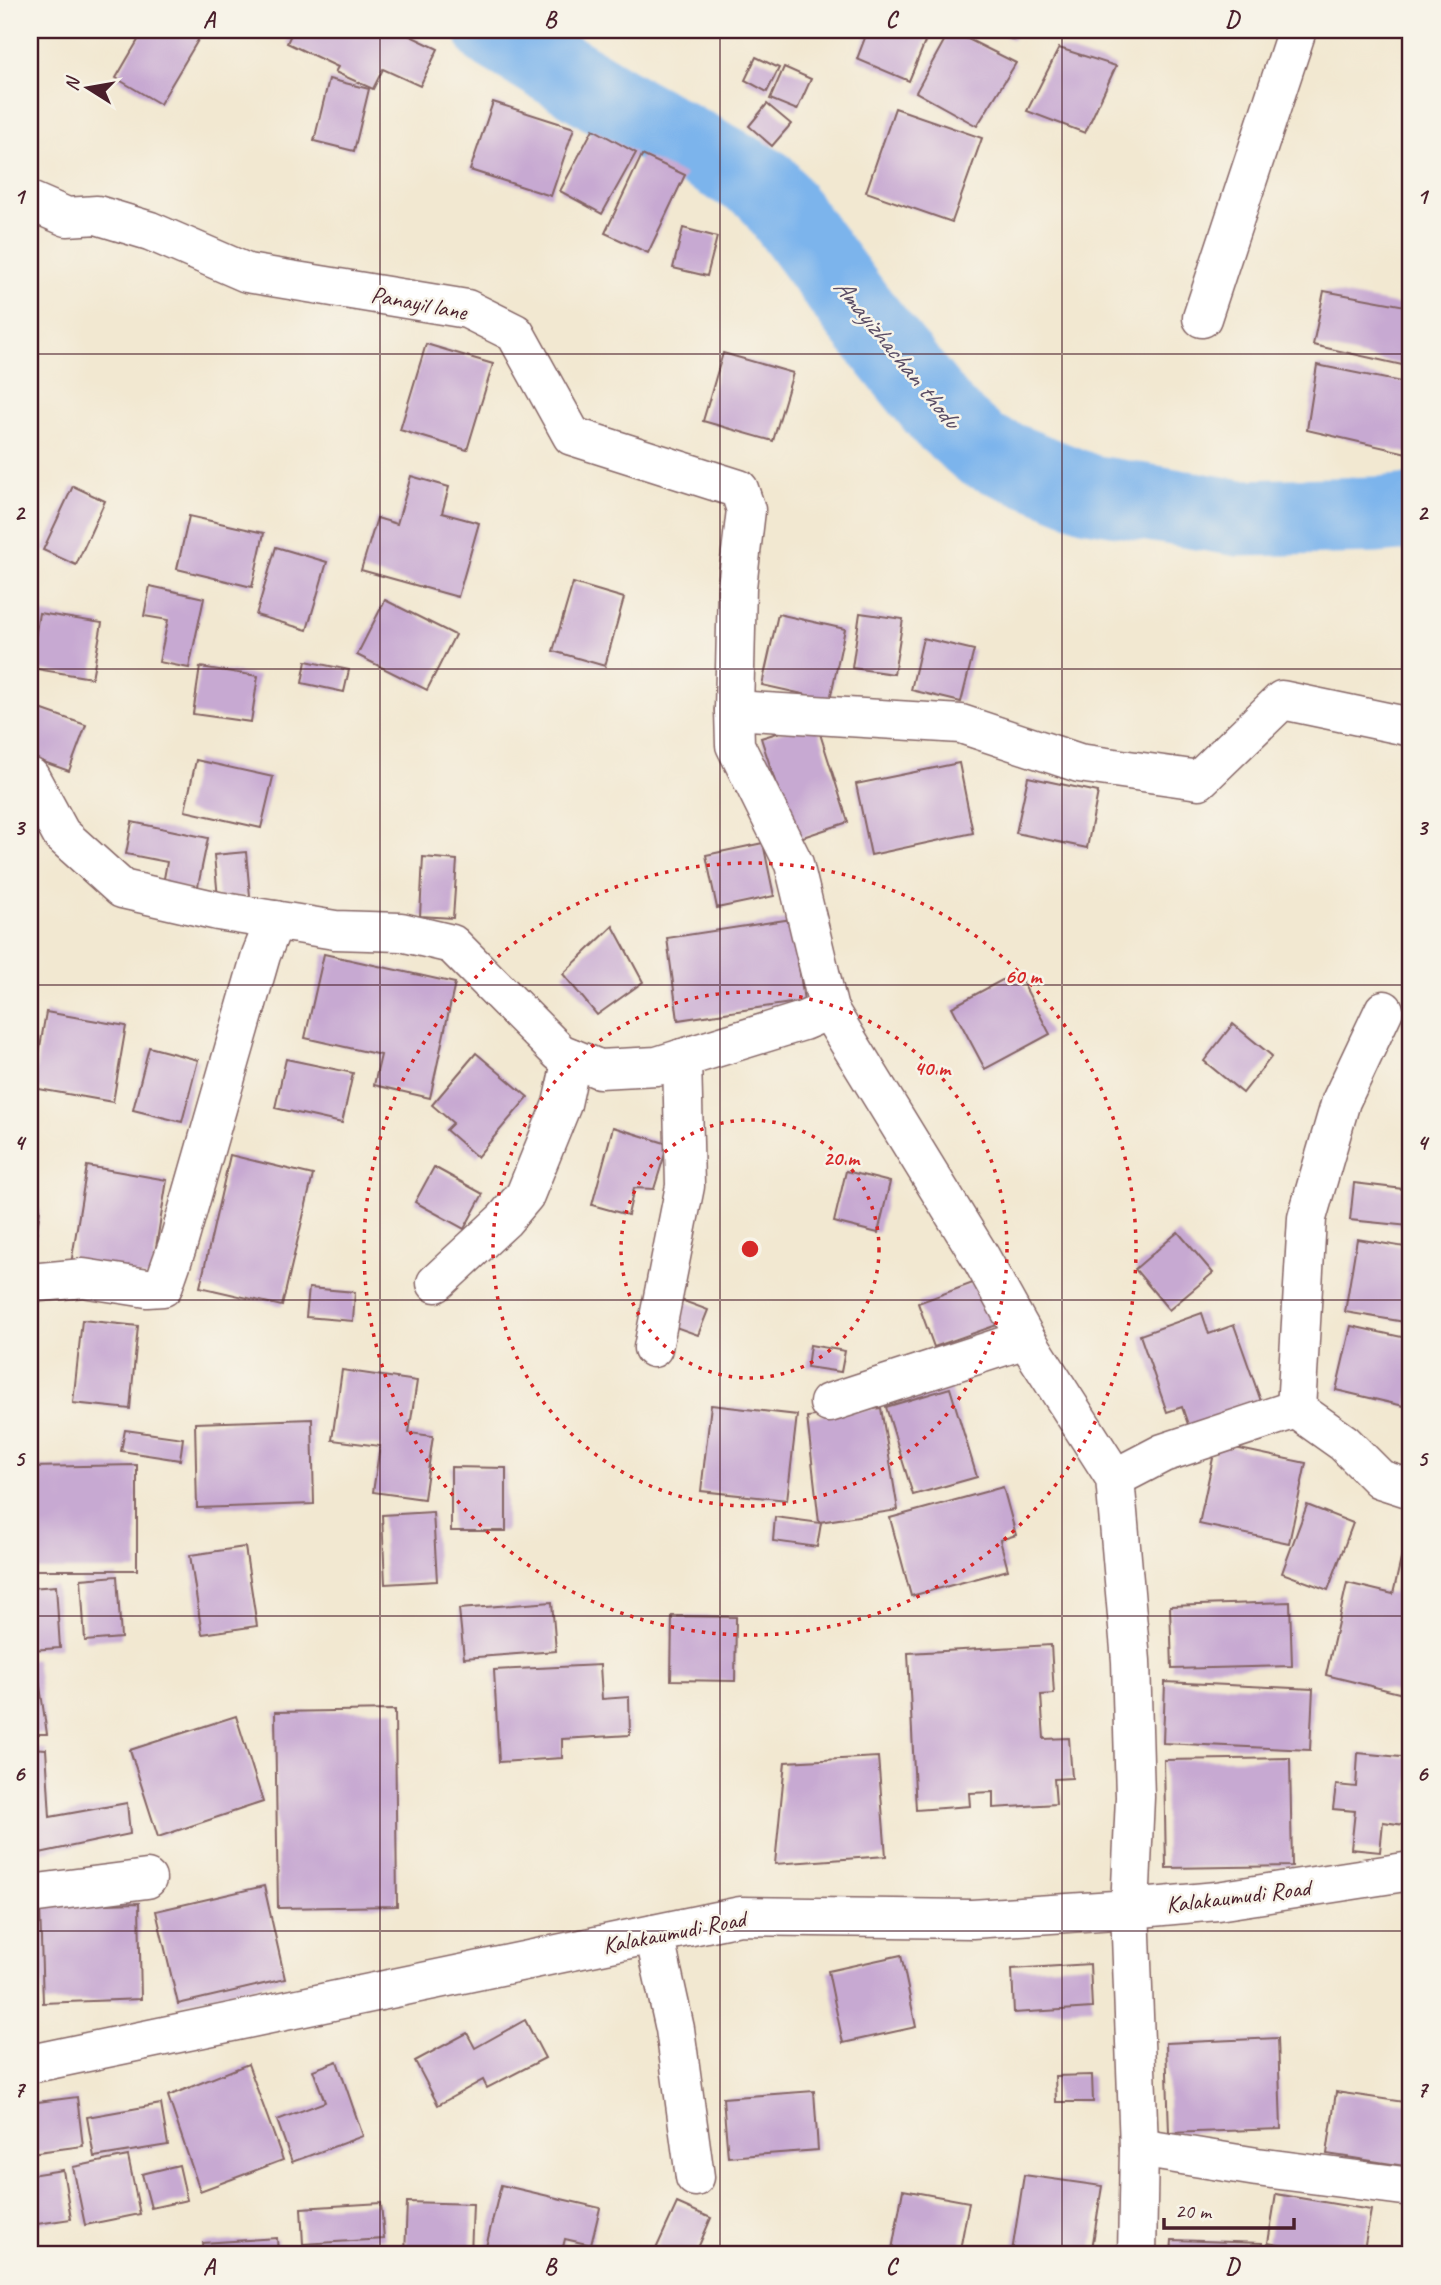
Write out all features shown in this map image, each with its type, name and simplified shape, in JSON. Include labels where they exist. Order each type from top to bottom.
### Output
[{"type":"street","points":[[1202,318],[1297,30]]},
{"type":"street","name":"Panayil lane","points":[[30,201],[67,217],[97,215],[150,231],[247,273],[467,309],[515,333],[572,436],[739,489],[746,510],[737,587],[734,710]]},
{"type":"street","points":[[1137,2255],[1139,2148],[1130,1909],[1135,1797],[1131,1661],[1115,1478],[1026,1339],[981,1258],[829,1010],[793,864],[736,745],[734,710],[961,724],[1079,763],[1199,780],[1282,700],[1411,727]]},
{"type":"street","points":[[30,777],[61,834],[122,889],[218,911],[335,930],[401,932],[452,944],[560,1053],[598,1069],[657,1066],[803,1021],[829,1010]]},
{"type":"street","points":[[30,1283],[83,1278],[147,1288],[163,1287],[186,1218],[261,955],[275,920]]},
{"type":"street","points":[[1296,1409],[1307,1218],[1341,1101],[1384,1010]]},
{"type":"street","points":[[436,1283],[504,1220],[525,1195],[562,1104],[572,1058]]},
{"type":"street","points":[[653,1348],[684,1186],[682,1058]]},
{"type":"street","points":[[829,1403],[1026,1339]]},
{"type":"street","points":[[1115,1478],[1163,1453],[1296,1409]]},
{"type":"street","points":[[1296,1409],[1344,1443],[1380,1479],[1411,1489]]},
{"type":"street","name":"Kalakaumudi Road","points":[[30,2064],[740,1916],[972,1919],[1130,1909],[1217,1901],[1411,1871]]},
{"type":"street","points":[[30,1895],[147,1879]]},
{"type":"street","points":[[654,1934],[675,2029],[695,2177]]},
{"type":"street","points":[[1139,2148],[1411,2188]]},
{"type":"building","points":[[144,30],[204,30],[160,104],[116,78]]},
{"type":"building","points":[[293,30],[398,30],[438,49],[420,86],[383,69],[373,89],[335,72],[338,67],[287,43]]},
{"type":"building","points":[[868,30],[930,30],[909,81],[857,59]]},
{"type":"building","points":[[950,30],[1016,63],[977,126],[916,92]]},
{"type":"building","points":[[993,30],[1018,30],[1013,40]]},
{"type":"building","points":[[1059,48],[1116,66],[1085,133],[1027,111]]},
{"type":"building","points":[[756,57],[779,68],[767,92],[745,80]]},
{"type":"building","points":[[784,67],[811,79],[797,110],[770,99]]},
{"type":"building","points":[[329,79],[369,89],[354,151],[314,141]]},
{"type":"building","points":[[493,102],[574,128],[551,196],[470,170]]},
{"type":"building","points":[[767,104],[791,124],[772,146],[749,126]]},
{"type":"building","points":[[895,108],[982,138],[952,222],[866,192]]},
{"type":"building","points":[[593,129],[636,153],[602,214],[560,191]]},
{"type":"building","points":[[642,155],[685,175],[648,253],[605,233]]},
{"type":"building","points":[[683,228],[717,237],[707,276],[673,268]]},
{"type":"building","points":[[1324,291],[1411,307],[1411,367],[1313,345]]},
{"type":"building","points":[[426,344],[493,364],[467,450],[400,430]]},
{"type":"building","points":[[723,353],[793,373],[773,441],[703,421]]},
{"type":"building","points":[[1317,365],[1411,384],[1411,454],[1307,430]]},
{"type":"building","points":[[411,476],[449,487],[442,513],[479,523],[458,597],[361,570],[377,518],[397,524]]},
{"type":"building","points":[[73,486],[105,501],[76,565],[43,550]]},
{"type":"building","points":[[189,516],[264,533],[252,587],[177,569]]},
{"type":"building","points":[[276,547],[327,562],[307,630],[256,615]]},
{"type":"building","points":[[573,583],[624,598],[605,666],[553,651]]},
{"type":"building","points":[[150,586],[204,598],[189,668],[159,662],[168,620],[144,616]]},
{"type":"building","points":[[385,600],[455,635],[427,690],[357,655]]},
{"type":"building","points":[[39,613],[102,623],[92,678],[30,668]]},
{"type":"building","points":[[860,613],[903,619],[894,674],[852,668]]},
{"type":"building","points":[[778,614],[845,629],[830,700],[762,685]]},
{"type":"building","points":[[923,638],[974,650],[961,702],[911,690]]},
{"type":"building","points":[[306,661],[349,670],[344,692],[302,683]]},
{"type":"building","points":[[200,667],[258,676],[251,722],[193,714]]},
{"type":"building","points":[[40,709],[86,725],[69,771],[30,757],[30,739]]},
{"type":"building","points":[[816,721],[848,822],[794,840],[761,738]]},
{"type":"building","points":[[196,760],[273,777],[261,828],[185,811]]},
{"type":"building","points":[[959,763],[973,833],[871,855],[856,784]]},
{"type":"building","points":[[1028,777],[1098,792],[1087,848],[1016,833]]},
{"type":"building","points":[[132,822],[208,838],[197,891],[163,884],[167,862],[126,854]]},
{"type":"building","points":[[763,843],[774,896],[717,908],[706,855]]},
{"type":"building","points":[[246,852],[250,896],[218,898],[214,855]]},
{"type":"building","points":[[423,857],[457,860],[453,918],[420,916]]},
{"type":"building","points":[[792,919],[804,1001],[678,1020],[667,938]]},
{"type":"building","points":[[613,926],[643,982],[597,1015],[563,974]]},
{"type":"building","points":[[324,954],[455,983],[430,1098],[374,1085],[381,1055],[305,1038]]},
{"type":"building","points":[[1017,972],[1050,1034],[985,1069],[952,1007]]},
{"type":"building","points":[[46,1012],[126,1026],[113,1102],[33,1088]]},
{"type":"building","points":[[1233,1024],[1272,1056],[1243,1093],[1204,1061]]},
{"type":"building","points":[[149,1047],[198,1060],[182,1122],[133,1110]]},
{"type":"building","points":[[476,1053],[528,1097],[477,1157],[446,1130],[453,1123],[432,1105]]},
{"type":"building","points":[[286,1059],[353,1073],[342,1123],[275,1108]]},
{"type":"building","points":[[613,1127],[668,1144],[654,1189],[634,1188],[628,1215],[592,1205]]},
{"type":"building","points":[[230,1155],[313,1175],[282,1306],[200,1287]]},
{"type":"building","points":[[87,1166],[167,1180],[151,1278],[71,1264]]},
{"type":"building","points":[[434,1167],[483,1194],[464,1229],[415,1202]]},
{"type":"building","points":[[846,1171],[890,1182],[878,1233],[834,1222]]},
{"type":"building","points":[[1354,1183],[1411,1190],[1409,1226],[1350,1220]]},
{"type":"building","points":[[30,1207],[40,1209],[31,1270],[30,1270]]},
{"type":"building","points":[[1178,1232],[1213,1273],[1169,1310],[1135,1269]]},
{"type":"building","points":[[1357,1239],[1411,1248],[1411,1323],[1345,1312]]},
{"type":"building","points":[[981,1280],[997,1325],[934,1347],[918,1303]]},
{"type":"building","points":[[309,1288],[355,1292],[353,1321],[306,1317]]},
{"type":"building","points":[[673,1297],[708,1310],[698,1335],[664,1323]]},
{"type":"building","points":[[1202,1313],[1209,1334],[1234,1325],[1263,1407],[1191,1433],[1182,1407],[1167,1412],[1140,1335]]},
{"type":"building","points":[[82,1320],[138,1326],[130,1409],[73,1403]]},
{"type":"building","points":[[1351,1326],[1411,1339],[1411,1391],[1408,1407],[1336,1390]]},
{"type":"building","points":[[810,1345],[845,1351],[841,1372],[807,1367]]},
{"type":"building","points":[[342,1370],[417,1381],[409,1433],[433,1436],[424,1499],[373,1492],[380,1446],[332,1440]]},
{"type":"building","points":[[950,1388],[977,1477],[913,1495],[886,1407]]},
{"type":"building","points":[[711,1405],[797,1415],[787,1500],[701,1491]]},
{"type":"building","points":[[881,1408],[898,1510],[819,1522],[807,1417]]},
{"type":"building","points":[[312,1419],[314,1504],[197,1508],[195,1423]]},
{"type":"building","points":[[125,1430],[183,1438],[180,1460],[121,1451]]},
{"type":"building","points":[[1216,1444],[1306,1463],[1289,1543],[1199,1524]]},
{"type":"building","points":[[137,1465],[137,1570],[30,1570],[30,1467]]},
{"type":"building","points":[[451,1467],[506,1468],[506,1531],[451,1531]]},
{"type":"building","points":[[1003,1487],[1016,1535],[1000,1540],[1008,1570],[911,1596],[890,1518]]},
{"type":"building","points":[[1307,1505],[1353,1523],[1328,1590],[1282,1573]]},
{"type":"building","points":[[433,1512],[437,1581],[385,1584],[382,1515]]},
{"type":"building","points":[[775,1517],[821,1523],[817,1547],[773,1541]]},
{"type":"building","points":[[245,1547],[257,1626],[202,1634],[190,1555]]},
{"type":"building","points":[[1402,1555],[1411,1557],[1411,1657],[1403,1694],[1326,1675],[1347,1583],[1393,1594]]},
{"type":"building","points":[[117,1576],[121,1638],[85,1641],[81,1579]]},
{"type":"building","points":[[56,1586],[60,1648],[30,1650],[30,1588]]},
{"type":"building","points":[[552,1602],[556,1651],[464,1658],[459,1609]]},
{"type":"building","points":[[1290,1602],[1292,1666],[1172,1669],[1170,1606]]},
{"type":"building","points":[[672,1616],[736,1617],[735,1681],[671,1680]]},
{"type":"building","points":[[1051,1645],[1054,1694],[1041,1695],[1044,1739],[1069,1738],[1072,1778],[1054,1779],[1056,1804],[993,1808],[993,1792],[969,1793],[970,1806],[916,1810],[908,1653]]},
{"type":"building","points":[[36,1659],[47,1734],[30,1734],[30,1660]]},
{"type":"building","points":[[600,1665],[602,1699],[629,1697],[630,1735],[562,1739],[562,1758],[499,1762],[494,1670]]},
{"type":"building","points":[[1165,1682],[1313,1689],[1310,1750],[1163,1743]]},
{"type":"building","points":[[395,1710],[397,1906],[278,1908],[275,1712]]},
{"type":"building","points":[[236,1716],[263,1802],[158,1837],[130,1750]]},
{"type":"building","points":[[30,1748],[46,1749],[50,1817],[127,1803],[130,1834],[30,1855]]},
{"type":"building","points":[[1358,1753],[1411,1758],[1405,1825],[1383,1822],[1380,1852],[1351,1849],[1355,1811],[1333,1809],[1336,1785],[1356,1787]]},
{"type":"building","points":[[878,1757],[886,1856],[775,1864],[785,1762]]},
{"type":"building","points":[[1290,1758],[1292,1866],[1166,1868],[1164,1760]]},
{"type":"building","points":[[264,1886],[285,1979],[178,2004],[156,1911]]},
{"type":"building","points":[[139,1903],[141,1999],[43,2003],[40,1906]]},
{"type":"building","points":[[901,1955],[916,2027],[843,2043],[828,1971]]},
{"type":"building","points":[[1090,1964],[1092,2008],[1014,2013],[1012,1969]]},
{"type":"building","points":[[525,2020],[545,2058],[487,2088],[483,2080],[438,2105],[415,2061],[467,2033],[475,2048]]},
{"type":"building","points":[[1278,2038],[1281,2129],[1169,2133],[1166,2043]]},
{"type":"building","points":[[337,2061],[363,2136],[292,2162],[277,2120],[325,2102],[313,2070]]},
{"type":"building","points":[[248,2064],[283,2160],[200,2191],[168,2096]]},
{"type":"building","points":[[1092,2075],[1093,2102],[1056,2102],[1055,2076]]},
{"type":"building","points":[[814,2091],[818,2150],[728,2157],[723,2098]]},
{"type":"building","points":[[1336,2092],[1411,2103],[1411,2167],[1327,2154]]},
{"type":"building","points":[[77,2097],[83,2146],[30,2153],[30,2103]]},
{"type":"building","points":[[161,2104],[168,2145],[94,2157],[87,2117]]},
{"type":"building","points":[[128,2156],[140,2214],[85,2225],[73,2167]]},
{"type":"building","points":[[179,2165],[187,2200],[151,2208],[142,2174]]},
{"type":"building","points":[[63,2170],[71,2219],[30,2225],[30,2175]]},
{"type":"building","points":[[1024,2175],[1102,2186],[1091,2255],[1030,2255],[1012,2252]]},
{"type":"building","points":[[501,2185],[600,2208],[591,2245],[565,2239],[561,2255],[484,2255]]},
{"type":"building","points":[[903,2190],[969,2202],[959,2255],[891,2255]]},
{"type":"building","points":[[1276,2194],[1371,2210],[1363,2255],[1283,2255],[1284,2246],[1268,2243]]},
{"type":"building","points":[[407,2202],[473,2204],[471,2255],[405,2255]]},
{"type":"building","points":[[381,2203],[384,2239],[303,2244],[301,2208]]},
{"type":"building","points":[[677,2203],[711,2218],[695,2255],[670,2255],[656,2249]]},
{"type":"building","points":[[277,2238],[278,2255],[204,2255],[203,2243]]},
{"type":"building","points":[[1172,2240],[1262,2243],[1262,2255],[1171,2255]]},
{"type":"waterway","name":"Amayizhachan thodu","points":[[493,30],[621,107],[765,186],[856,309],[944,418],[981,450],[1089,493],[1240,518],[1411,512]]}]
